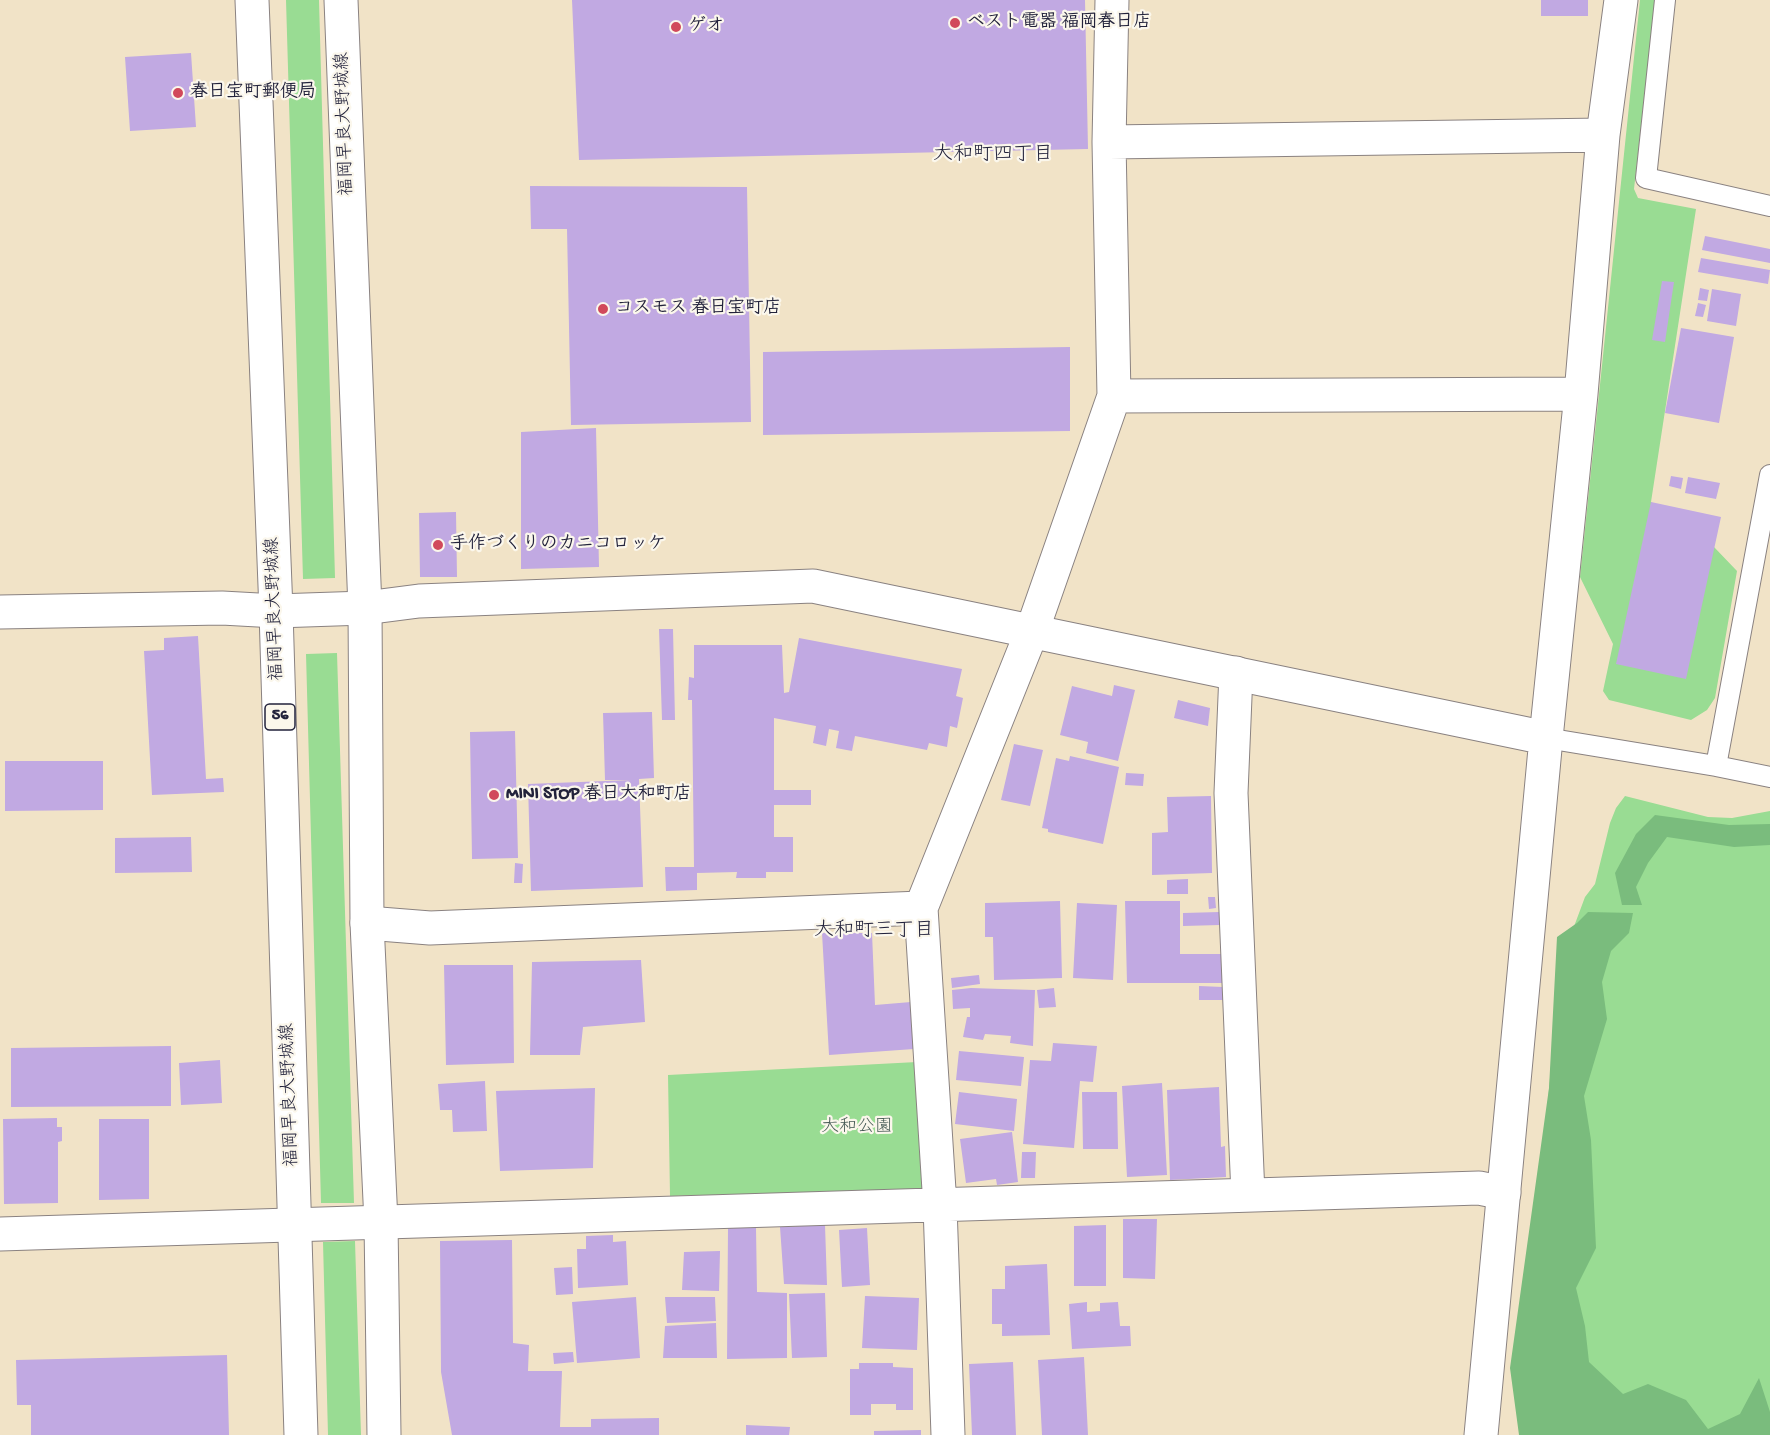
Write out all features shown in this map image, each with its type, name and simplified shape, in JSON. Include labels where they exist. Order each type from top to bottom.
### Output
[{"type":"street","name":"福岡早良大野城線","points":[[252,0],[276,611],[301,1435]]},
{"type":"street","name":"福岡早良大野城線","points":[[341,0],[365,608],[367,923],[381,1221],[384,1435]]},
{"type":"street","points":[[948,1435],[940,1206],[921,908],[1032,631],[1114,396],[1109,142],[1112,0]]},
{"type":"street","points":[[1481,1435],[1546,738],[1581,394],[1603,135],[1621,0]]},
{"type":"street","points":[[1109,142],[1603,135]]},
{"type":"street","points":[[1114,396],[1581,394]]},
{"type":"street","points":[[0,612],[222,608],[276,611],[365,608],[419,601],[813,586],[1546,738]]},
{"type":"street","points":[[1236,673],[1231,793],[1248,1195]]},
{"type":"street","points":[[367,923],[429,928],[921,908]]},
{"type":"street","points":[[0,1234],[1479,1188],[1504,1193]]},
{"type":"lane","points":[[1665,0],[1646,178],[1770,206]]},
{"type":"lane","points":[[1716,766],[1770,476]]},
{"type":"lane","points":[[1546,738],[1770,777]]},
{"type":"green space","points":[[286,0],[319,0],[335,578],[303,579]]},
{"type":"green space","points":[[1640,0],[1655,0],[1634,189],[1638,198],[1696,209],[1651,502],[1714,547],[1737,571],[1715,698],[1707,710],[1691,720],[1609,700],[1603,691],[1613,644],[1580,577]]},
{"type":"green space","points":[[337,653],[354,1203],[321,1203],[306,654]]},
{"type":"green space","points":[[1625,796],[1708,817],[1732,818],[1770,811],[1770,1435],[1520,1419],[1560,964],[1585,897],[1595,884],[1610,823],[1616,808]]},
{"type":"green space","points":[[1655,815],[1729,825],[1770,824],[1770,845],[1734,847],[1667,837],[1648,863],[1636,887],[1642,905],[1622,905],[1615,873],[1636,834]]},
{"type":"green space","points":[[1588,912],[1633,913],[1629,933],[1611,951],[1602,982],[1607,1019],[1584,1096],[1591,1140],[1596,1248],[1576,1288],[1585,1326],[1589,1362],[1623,1394],[1648,1384],[1686,1400],[1708,1429],[1740,1414],[1759,1378],[1770,1412],[1770,1435],[1519,1435],[1510,1368],[1549,1088],[1557,937]]},
{"type":"green space","name":"大和公園","points":[[917,1062],[924,1190],[670,1196],[668,1075]]},
{"type":"green space","points":[[355,1241],[361,1435],[328,1435],[323,1242]]},
{"type":"building","points":[[572,0],[1085,0],[1088,149],[579,160]]},
{"type":"building","points":[[1541,0],[1588,0],[1588,16],[1541,16]]},
{"type":"building","points":[[191,53],[196,127],[130,131],[125,57]]},
{"type":"building","points":[[530,186],[747,187],[751,422],[571,425],[567,229],[531,229]]},
{"type":"building","points":[[1705,236],[1770,249],[1770,263],[1702,250]]},
{"type":"building","points":[[1701,258],[1770,270],[1768,284],[1698,272]]},
{"type":"building","points":[[1662,281],[1674,282],[1665,342],[1652,340]]},
{"type":"building","points":[[1700,288],[1709,290],[1707,301],[1698,300]]},
{"type":"building","points":[[1712,289],[1741,294],[1736,326],[1707,321]]},
{"type":"building","points":[[1698,303],[1706,305],[1703,317],[1695,316]]},
{"type":"building","points":[[1681,328],[1734,337],[1719,423],[1665,413]]},
{"type":"building","points":[[1070,347],[1070,431],[763,435],[763,352]]},
{"type":"building","points":[[596,428],[599,567],[521,569],[521,432]]},
{"type":"building","points":[[1671,476],[1683,478],[1681,489],[1669,486]]},
{"type":"building","points":[[1688,477],[1720,483],[1716,499],[1685,493]]},
{"type":"building","points":[[1651,502],[1721,517],[1686,679],[1616,664]]},
{"type":"building","name":"手作づくりのカニコロッケ","points":[[456,512],[457,577],[420,577],[419,513]]},
{"type":"building","points":[[659,629],[673,629],[675,720],[662,720]]},
{"type":"building","points":[[198,636],[206,779],[223,778],[224,792],[152,795],[144,651],[164,650],[164,638]]},
{"type":"building","points":[[799,638],[962,669],[956,696],[963,698],[957,728],[950,726],[947,747],[929,743],[927,750],[855,736],[852,751],[836,748],[839,731],[829,729],[826,746],[813,743],[816,726],[774,718],[774,790],[811,790],[811,805],[774,805],[774,837],[793,837],[793,872],[766,872],[766,878],[736,878],[737,872],[697,873],[697,890],[666,891],[665,867],[694,867],[692,700],[688,700],[689,677],[694,678],[694,645],[782,645],[784,693],[789,692]]},
{"type":"building","points":[[1114,685],[1135,690],[1118,761],[1086,753],[1088,742],[1060,735],[1072,686],[1112,696]]},
{"type":"building","points":[[1178,700],[1210,708],[1208,726],[1174,718]]},
{"type":"building","points":[[652,712],[654,778],[639,779],[643,887],[531,891],[528,784],[632,780],[605,780],[603,713]]},
{"type":"building","name":"MINI STOP 春日大和町店","points":[[515,731],[518,858],[472,859],[470,732]]},
{"type":"building","points":[[1014,744],[1043,750],[1030,806],[1001,800]]},
{"type":"building","points":[[1070,756],[1119,767],[1103,844],[1048,832],[1048,829],[1042,828],[1056,758],[1069,761]]},
{"type":"building","points":[[5,761],[103,761],[103,810],[5,811]]},
{"type":"building","points":[[1126,773],[1144,774],[1143,786],[1125,785]]},
{"type":"building","points":[[1211,796],[1212,873],[1152,875],[1152,833],[1168,832],[1167,797]]},
{"type":"building","points":[[191,837],[192,872],[115,873],[115,838]]},
{"type":"building","points":[[515,863],[523,864],[522,883],[514,883]]},
{"type":"building","points":[[1188,879],[1188,894],[1167,894],[1167,880]]},
{"type":"building","points":[[1208,897],[1215,897],[1216,908],[1209,909]]},
{"type":"building","points":[[1060,901],[1062,978],[994,980],[993,937],[985,937],[985,903]]},
{"type":"building","points":[[1125,901],[1180,901],[1180,954],[1222,954],[1222,983],[1127,983]]},
{"type":"building","points":[[1077,903],[1117,905],[1113,980],[1073,978]]},
{"type":"building","points":[[1220,912],[1220,925],[1183,926],[1183,913]]},
{"type":"building","points":[[822,933],[872,933],[875,1005],[911,1002],[914,1049],[829,1055]]},
{"type":"building","points":[[641,960],[645,1022],[583,1027],[580,1055],[530,1055],[532,962]]},
{"type":"building","points":[[444,965],[513,965],[514,1063],[446,1065]]},
{"type":"building","points":[[979,975],[980,984],[952,988],[951,978]]},
{"type":"building","points":[[1199,986],[1223,987],[1223,1000],[1199,1000]]},
{"type":"building","points":[[971,988],[1035,990],[1033,1046],[1010,1043],[1011,1036],[985,1034],[983,1040],[963,1037],[967,1017],[970,1017],[970,1008],[953,1009],[952,990]]},
{"type":"building","points":[[1054,988],[1056,1007],[1039,1008],[1037,990]]},
{"type":"building","points":[[1053,1043],[1097,1046],[1093,1082],[1080,1081],[1074,1148],[1023,1144],[1030,1060],[1051,1061]]},
{"type":"building","points":[[171,1046],[171,1106],[11,1107],[11,1048]]},
{"type":"building","points":[[959,1051],[1024,1057],[1021,1086],[956,1080]]},
{"type":"building","points":[[220,1060],[222,1103],[181,1105],[179,1063]]},
{"type":"building","points":[[485,1081],[487,1131],[453,1132],[452,1110],[440,1110],[438,1084]]},
{"type":"building","points":[[1162,1083],[1167,1175],[1127,1177],[1122,1086]]},
{"type":"building","points":[[1219,1087],[1221,1147],[1225,1146],[1226,1177],[1170,1180],[1167,1090]]},
{"type":"building","points":[[595,1088],[593,1168],[500,1171],[496,1091]]},
{"type":"building","points":[[959,1092],[1017,1099],[1014,1131],[955,1124]]},
{"type":"building","points":[[1082,1092],[1117,1092],[1118,1149],[1083,1149]]},
{"type":"building","points":[[57,1118],[57,1127],[62,1127],[62,1141],[58,1142],[58,1203],[4,1204],[3,1119]]},
{"type":"building","points":[[99,1119],[149,1119],[149,1199],[99,1200]]},
{"type":"building","points":[[1012,1132],[1018,1182],[997,1185],[996,1179],[966,1183],[960,1139]]},
{"type":"building","points":[[1022,1152],[1036,1152],[1035,1178],[1021,1178]]},
{"type":"building","points":[[1123,1219],[1157,1219],[1155,1279],[1123,1278]]},
{"type":"building","points":[[825,1225],[827,1285],[784,1284],[780,1227]]},
{"type":"building","points":[[1106,1225],[1106,1286],[1074,1286],[1074,1226]]},
{"type":"building","points":[[728,1228],[756,1228],[757,1292],[787,1293],[787,1358],[727,1359]]},
{"type":"building","points":[[867,1228],[870,1285],[842,1287],[839,1230]]},
{"type":"building","points":[[613,1235],[613,1242],[626,1241],[628,1285],[578,1288],[577,1249],[586,1249],[586,1236]]},
{"type":"building","points":[[512,1240],[513,1343],[529,1345],[528,1371],[562,1371],[560,1427],[591,1427],[591,1419],[659,1418],[659,1435],[452,1435],[441,1372],[440,1241]]},
{"type":"building","points":[[720,1251],[719,1291],[682,1290],[684,1252]]},
{"type":"building","points":[[1047,1264],[1050,1335],[1002,1336],[1002,1324],[992,1324],[992,1289],[1005,1289],[1005,1266]]},
{"type":"building","points":[[572,1267],[573,1294],[556,1295],[554,1268]]},
{"type":"building","points":[[825,1293],[827,1357],[792,1358],[789,1294]]},
{"type":"building","points":[[865,1296],[919,1298],[917,1350],[862,1348]]},
{"type":"building","points":[[636,1297],[640,1358],[577,1363],[572,1302]]},
{"type":"building","points":[[665,1297],[715,1297],[716,1321],[667,1323]]},
{"type":"building","points":[[1087,1302],[1087,1312],[1100,1311],[1100,1303],[1118,1302],[1120,1326],[1130,1326],[1131,1346],[1072,1349],[1069,1304]]},
{"type":"building","points":[[716,1323],[717,1358],[663,1358],[665,1326]]},
{"type":"building","points":[[573,1352],[574,1362],[554,1364],[553,1353]]},
{"type":"building","points":[[227,1355],[229,1435],[31,1435],[31,1405],[17,1405],[16,1360]]},
{"type":"building","points":[[1084,1357],[1088,1435],[1042,1435],[1038,1360]]},
{"type":"building","points":[[1013,1362],[1016,1435],[972,1435],[969,1364]]},
{"type":"building","points":[[859,1363],[893,1363],[893,1367],[913,1368],[913,1410],[896,1410],[896,1404],[871,1404],[871,1415],[850,1415],[850,1369],[859,1369]]},
{"type":"building","points":[[746,1425],[790,1427],[789,1435],[746,1435]]},
{"type":"building","points":[[921,1430],[921,1435],[874,1435],[874,1431]]},
{"type":"place","name":"ベスト電器 福岡春日店","points":[[955,23]]},
{"type":"place","name":"ゲオ","points":[[676,27]]},
{"type":"place","name":"春日宝町郵便局","points":[[178,93]]},
{"type":"place","name":"コスモス 春日宝町店","points":[[603,309]]},
{"type":"place","name":"手作づくりのカニコロッケ","points":[[438,545]]},
{"type":"place","name":"MINI STOP 春日大和町店","points":[[494,795]]},
{"type":"district","name":"大和町四丁目","points":[[993,156]]},
{"type":"district","name":"大和町三丁目","points":[[874,932]]}]
